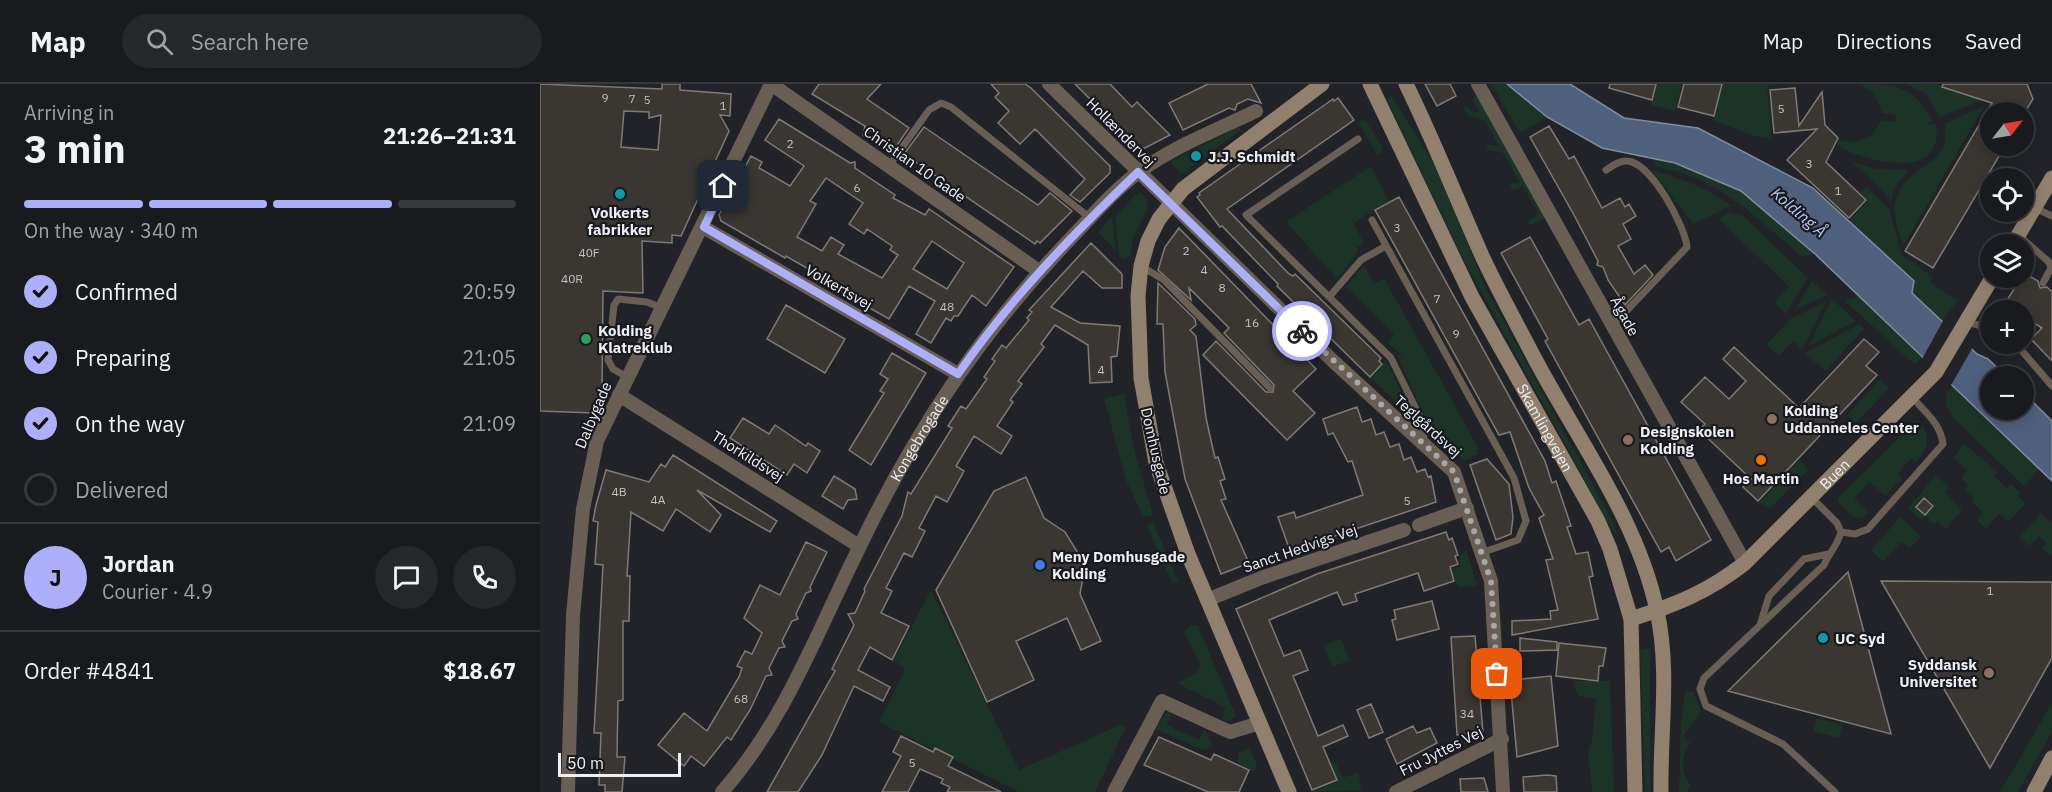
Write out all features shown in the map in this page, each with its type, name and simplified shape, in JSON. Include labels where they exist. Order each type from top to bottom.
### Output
[{"type":"main road","points":[[1171,204],[1183,189],[1322,84]]},
{"type":"main road","name":"Skamlingvejen","points":[[1370,84],[1472,297],[1598,521],[1610,549],[1631,619],[1635,792]]},
{"type":"main road","name":"Skamlingvejen","points":[[1406,84],[1445,165],[1484,258],[1536,361],[1608,490],[1642,560],[1657,611],[1664,653],[1661,792]]},
{"type":"main road","points":[[2020,234],[2052,178]]},
{"type":"main road","name":"Domhusgade","points":[[1171,204],[1148,241],[1141,266],[1138,314],[1141,378],[1156,463],[1176,522],[1207,600],[1288,792]]},
{"type":"main road","name":"Buen","points":[[1631,619],[1688,600],[1717,585],[1745,563],[1936,372],[1986,288]]},
{"type":"main road","points":[[2034,792],[2052,758]]},
{"type":"street","name":"Christian 10 Gade","points":[[771,84],[1040,271]]},
{"type":"street","name":"Dalbygade","points":[[568,792],[573,615],[583,509],[597,441],[704,227],[771,84]]},
{"type":"street","name":"Hollændervej","points":[[1049,84],[1171,204]]},
{"type":"street","name":"Ågade","points":[[1478,84],[1745,563]]},
{"type":"street","name":"Kongebrogade","points":[[722,792],[766,735],[792,691],[859,546],[918,436],[988,331],[1090,218],[1138,172],[1210,132],[1256,111]]},
{"type":"street","name":"Teglgårdsvej","points":[[1171,204],[1332,361],[1454,472],[1491,581],[1502,739],[1503,792]]},
{"type":"street","name":"Volkertsvej","points":[[704,227],[958,374]]},
{"type":"street","name":"Thorkildsvej","points":[[619,395],[859,546]]},
{"type":"street","points":[[1419,525],[1467,508]]},
{"type":"street","name":"Sanct Hedvigs Vej","points":[[1207,600],[1261,578],[1404,530]]},
{"type":"street","points":[[1114,792],[1162,701],[1230,732],[1260,723]]},
{"type":"street","name":"Fru Jyttes Vej","points":[[1396,792],[1502,739]]},
{"type":"lane","points":[[889,166],[929,111],[941,103],[951,106],[1090,218]]},
{"type":"lane","points":[[1358,139],[1246,215],[1392,358],[1423,423],[1424,445]]},
{"type":"lane","points":[[1606,170],[1625,160],[1632,162],[1650,176],[1680,223],[1687,248],[1612,326]]},
{"type":"lane","points":[[2035,208],[2052,216]]},
{"type":"lane","points":[[1372,219],[1514,478],[1526,521],[1518,540],[1481,553]]},
{"type":"lane","points":[[1329,297],[1361,260],[1386,246]]},
{"type":"lane","points":[[2034,252],[2049,262],[2051,268],[2043,283]]},
{"type":"lane","points":[[1141,266],[1164,280],[1270,388]]},
{"type":"lane","points":[[627,377],[613,369],[609,360],[614,305],[618,299],[647,302],[662,308]]},
{"type":"lane","points":[[1964,325],[1980,327]]},
{"type":"lane","points":[[2025,354],[2052,386]]},
{"type":"lane","points":[[1840,532],[1855,534],[1868,529],[1942,444],[1942,434],[1936,424],[1912,397]]},
{"type":"lane","points":[[1811,497],[1837,524],[1840,532],[1837,546],[1829,554],[1824,565],[1773,616],[1760,625],[1704,678],[1700,689],[1706,705],[1783,744],[1835,792]]},
{"type":"lane","points":[[1760,625],[1769,596],[1804,559],[1829,554]]},
{"type":"green space","points":[[1491,84],[1507,84],[1547,117],[1520,133]]},
{"type":"green space","points":[[1656,84],[1682,84],[1675,111],[1651,105]]},
{"type":"green space","points":[[1722,84],[1785,84],[1767,86],[1771,138],[1758,137],[1714,121]]},
{"type":"green space","points":[[1860,84],[1894,86],[1903,89],[1918,100],[1933,121],[1928,123],[1929,125],[1936,124],[1935,143],[1928,155],[1916,161],[1900,163],[1882,161],[1864,157],[1835,144],[1838,139],[1852,142],[1864,139],[1874,132],[1881,120],[1895,122],[1896,115],[1882,113],[1874,93]]},
{"type":"green space","points":[[1907,84],[1937,84],[1983,100],[1939,117],[1926,94]]},
{"type":"green space","points":[[1392,96],[1439,172],[1485,287],[1609,514],[1620,540],[1608,523],[1458,249],[1386,98]]},
{"type":"green space","points":[[1477,96],[1547,217],[1532,225],[1528,224],[1529,220],[1539,214],[1523,187],[1511,190],[1510,184],[1520,182],[1503,153],[1487,150],[1487,145],[1499,146],[1485,121],[1468,116],[1464,109],[1466,106],[1475,113],[1479,111],[1472,100]]},
{"type":"green space","points":[[1980,107],[1980,114],[1903,246],[1895,215],[1898,193],[1910,177],[1932,161],[1943,148],[1945,124]]},
{"type":"green space","points":[[1364,118],[1382,146],[1381,154],[1377,155],[1359,123]]},
{"type":"green space","points":[[1239,127],[1241,130],[1182,174],[1170,162]]},
{"type":"green space","points":[[1653,158],[1675,163],[1741,191],[1811,251],[1811,255],[1801,256],[1752,214],[1717,189],[1678,172],[1657,167]]},
{"type":"green space","points":[[1851,161],[1875,169],[1909,170],[1895,187],[1891,202],[1882,190]]},
{"type":"green space","points":[[1371,166],[1389,200],[1354,223],[1364,244],[1357,247],[1357,253],[1337,279],[1286,222]]},
{"type":"green space","points":[[1652,170],[1703,189],[1731,206],[1693,224]]},
{"type":"green space","points":[[1867,187],[1889,209],[1902,255],[1933,277],[1930,282],[1957,301],[1942,322],[1912,292],[1913,281],[1849,222],[1867,201],[1860,192]]},
{"type":"green space","points":[[1141,192],[1147,203],[1147,210],[1134,235],[1130,255],[1124,260],[1119,257],[1115,217],[1135,195]]},
{"type":"green space","points":[[1728,212],[1743,216],[1808,278],[1786,313],[1774,303],[1789,287],[1719,219]]},
{"type":"green space","points":[[1112,216],[1116,251],[1098,232]]},
{"type":"green space","points":[[1364,265],[1374,284],[1384,278],[1479,449],[1476,449],[1478,453],[1465,461],[1433,435],[1397,355],[1403,355],[1387,343],[1394,334],[1346,287]]},
{"type":"green space","points":[[1812,281],[1827,295],[1795,310]]},
{"type":"green space","points":[[1859,296],[1923,356],[1915,365],[1845,301]]},
{"type":"green space","points":[[1832,299],[1856,321],[1808,347]]},
{"type":"green space","points":[[1826,302],[1802,350],[1793,341],[1779,355],[1766,345],[1791,318]]},
{"type":"green space","points":[[1859,324],[1864,329],[1825,371],[1805,353]]},
{"type":"green space","points":[[1385,361],[1414,420],[1370,377],[1373,377]]},
{"type":"green space","points":[[1880,379],[1889,388],[1856,423],[1847,415]]},
{"type":"green space","points":[[1953,386],[1980,412],[1980,420],[1989,420],[2040,469],[2024,486],[1953,418],[1946,405],[1946,394]]},
{"type":"green space","points":[[1124,394],[1134,449],[1153,515],[1143,517],[1126,480],[1104,399]]},
{"type":"green space","points":[[1917,420],[1927,436],[1924,451],[1916,462],[1911,458],[1898,474],[1902,477],[1886,496],[1869,482],[1854,499],[1868,512],[1862,518],[1853,517],[1838,502],[1838,498]]},
{"type":"green space","points":[[1964,443],[1997,472],[1994,476],[2007,488],[2011,484],[2020,493],[2018,496],[2026,503],[2008,522],[1999,514],[1986,529],[1977,520],[1983,512],[1971,502],[1974,498],[1964,490],[1968,485],[1961,478],[1967,470],[1953,458]]},
{"type":"green space","points":[[1800,459],[1808,470],[1770,509],[1760,502]]},
{"type":"green space","points":[[1936,475],[1949,487],[1945,492],[1962,510],[1946,529],[1937,521],[1934,524],[1925,516],[1921,520],[1908,508]]},
{"type":"green space","points":[[2041,513],[2052,523],[2052,557],[2042,548],[2046,543],[2039,536],[2029,546],[2019,537]]},
{"type":"green space","points":[[1900,517],[1921,536],[1910,549],[1901,542],[1883,562],[1871,550]]},
{"type":"green space","points":[[1153,522],[1178,581],[1173,584],[1146,525]]},
{"type":"green space","points":[[1467,551],[1477,585],[1458,588],[1452,570],[1460,566],[1460,555]]},
{"type":"green space","points":[[931,590],[1019,770],[1120,725],[1126,727],[1095,792],[1019,792],[879,722],[905,669],[894,660]]},
{"type":"green space","points":[[1192,625],[1198,626],[1236,716],[1228,721],[1222,719],[1225,707],[1177,683],[1196,673],[1201,666],[1184,631]]},
{"type":"green space","points":[[1341,639],[1350,660],[1333,667],[1323,646]]},
{"type":"green space","points":[[1650,648],[1650,792],[1645,792],[1640,649]]},
{"type":"green space","points":[[1573,681],[1610,681],[1614,792],[1592,792],[1588,752],[1592,740],[1596,699],[1578,696]]},
{"type":"green space","points":[[1685,692],[1693,692],[1701,712],[1683,736],[1690,743],[1685,754],[1683,770],[1691,785],[1687,792],[1679,792],[1681,723]]},
{"type":"green space","points":[[2052,703],[2052,732],[2018,792],[2000,792]]},
{"type":"green space","points":[[1166,713],[1172,714],[1167,725],[1199,740],[1205,729],[1212,746],[1203,750],[1155,729]]},
{"type":"green space","points":[[1817,718],[1843,725],[1839,738],[1813,731]]},
{"type":"green space","points":[[1250,748],[1257,765],[1254,772],[1238,763],[1238,753]]},
{"type":"green space","points":[[1335,762],[1343,778],[1358,772],[1362,790],[1312,792],[1338,781],[1331,763]]},
{"type":"water","name":"Kolding Å","points":[[1507,84],[1570,84],[1624,118],[1698,128],[1813,188],[1914,281],[1912,293],[1977,354],[1988,359],[1995,366],[1980,366],[1980,412],[1815,254],[1741,191],[1675,163],[1602,148],[1547,117]]},
{"type":"water","points":[[2034,403],[2052,421],[2052,481],[1988,420],[2034,420]]},
{"type":"pier","points":[[1944,319],[1973,347],[1950,387],[1922,359]]},
{"type":"building","points":[[540,84],[662,89],[662,84],[680,84],[680,90],[731,94],[730,116],[720,115],[729,131],[681,236],[672,235],[672,243],[642,241],[643,293],[603,291],[602,394],[594,413],[540,411]],"holes":[[[624,111],[649,112],[649,118],[661,115],[658,150],[621,147]]]},
{"type":"building","points":[[819,84],[881,84],[867,99],[909,128],[895,148],[886,147],[886,141],[872,130],[863,135],[865,126],[812,94]]},
{"type":"building","points":[[991,84],[1025,84],[1031,88],[1110,166],[1110,173],[1080,202],[1070,195],[1085,179],[1035,129],[1020,144],[998,123],[1009,111],[995,97],[999,93]]},
{"type":"building","points":[[1075,84],[1110,84],[1132,107],[1137,102],[1170,135],[1145,148],[1138,147]]},
{"type":"building","points":[[1208,84],[1251,84],[1261,103],[1248,99],[1237,104],[1235,110],[1229,108],[1183,130],[1169,103]]},
{"type":"building","points":[[1425,84],[1450,84],[1456,96],[1437,106]]},
{"type":"building","points":[[1610,84],[1656,84],[1652,100],[1609,88]]},
{"type":"building","points":[[1684,84],[1722,84],[1714,116],[1678,107]]},
{"type":"building","points":[[1943,84],[2027,84],[2033,99],[2031,102],[1989,102],[1942,87]]},
{"type":"building","points":[[1795,88],[1799,126],[1822,92],[1825,125],[1838,138],[1826,162],[1866,200],[1849,218],[1787,160],[1817,129],[1774,133],[1770,90]]},
{"type":"building","points":[[1338,98],[1354,120],[1227,209],[1289,274],[1293,276],[1295,274],[1381,358],[1379,361],[1382,364],[1370,377],[1277,286],[1278,284],[1222,226],[1220,227],[1197,197],[1199,193],[1223,176],[1333,99],[1334,101]]},
{"type":"building","points":[[779,119],[850,163],[855,162],[855,168],[895,195],[893,198],[925,215],[929,209],[1014,267],[986,306],[972,295],[958,316],[954,316],[951,321],[946,318],[931,343],[916,334],[935,301],[909,286],[889,319],[824,282],[826,279],[721,221],[719,215],[751,156],[762,162],[759,168],[790,186],[804,166],[765,140]],"holes":[[[826,178],[863,203],[849,224],[864,234],[867,229],[892,246],[890,250],[898,255],[882,278],[838,254],[844,245],[831,237],[822,251],[797,237],[816,204],[810,201]],[[932,241],[964,263],[947,289],[913,269]]]},
{"type":"building","points":[[1980,123],[1980,156],[1999,156],[1992,168],[1980,168],[1980,188],[1933,268],[1905,251]]},
{"type":"building","points":[[1549,126],[1569,159],[1574,156],[1602,208],[1620,198],[1625,207],[1629,204],[1636,216],[1623,224],[1631,239],[1618,246],[1634,274],[1645,265],[1653,275],[1625,305],[1608,280],[1603,267],[1597,265],[1598,261],[1574,215],[1530,137]]},
{"type":"building","points":[[924,127],[1038,205],[1050,193],[1072,211],[1040,243],[1037,241],[1035,244],[904,154]]},
{"type":"building","points":[[1399,197],[1545,461],[1552,483],[1556,481],[1571,526],[1567,527],[1576,554],[1588,552],[1593,576],[1589,577],[1598,619],[1512,635],[1512,621],[1551,619],[1550,611],[1558,610],[1546,560],[1553,559],[1539,518],[1544,515],[1529,488],[1510,432],[1499,435],[1375,210]]},
{"type":"building","points":[[1179,228],[1316,369],[1293,391],[1315,413],[1287,440],[1203,355],[1216,341],[1266,392],[1273,392],[1274,385],[1224,333],[1229,328],[1189,288],[1191,300],[1158,270],[1165,247]]},
{"type":"building","name":"Designskolen Kolding","points":[[1530,237],[1579,325],[1589,319],[1711,540],[1676,561],[1669,547],[1661,552],[1545,341],[1548,339],[1501,253]]},
{"type":"building","points":[[1091,243],[1122,274],[1122,288],[1102,288],[1083,271],[1051,307],[1080,323],[1120,326],[1117,356],[1111,357],[1112,382],[1090,383],[1088,345],[1055,325],[1041,344],[1044,347],[1018,381],[1022,384],[1010,400],[1013,402],[997,426],[1012,436],[1001,454],[974,436],[956,466],[964,471],[947,502],[936,496],[919,528],[925,531],[912,557],[904,553],[886,588],[892,591],[881,613],[909,626],[892,660],[870,647],[858,670],[890,687],[883,701],[854,686],[822,755],[798,792],[767,792],[835,671],[832,669],[854,625],[848,614],[855,613],[864,589],[902,516],[908,492],[911,494],[952,428],[948,426],[961,406],[966,409],[987,379],[984,377],[995,361],[992,359],[1002,345],[1006,348],[1029,320],[1027,318],[1032,312],[1029,310]]},
{"type":"building","points":[[2034,279],[2038,281],[2040,288],[2047,287],[2052,292],[2052,361],[2034,342],[2034,336],[2042,328],[2034,323],[2034,300],[2007,300],[2015,288],[2034,288]]},
{"type":"building","points":[[1158,283],[1195,319],[1196,325],[1190,330],[1196,336],[1206,418],[1215,458],[1218,457],[1225,479],[1220,481],[1226,499],[1221,500],[1249,563],[1221,574],[1185,479],[1165,372],[1163,324],[1157,324]]},
{"type":"building","points":[[786,305],[845,339],[825,373],[767,339]]},
{"type":"building","name":"Kolding Uddanneles Center","points":[[1864,339],[1879,352],[1866,366],[1877,375],[1758,501],[1743,487],[1751,479],[1699,430],[1705,424],[1681,402],[1705,377],[1729,399],[1746,381],[1723,359],[1734,347],[1799,408]]},
{"type":"building","points":[[892,353],[926,373],[871,465],[849,450],[884,393],[880,391],[888,379],[880,374]]},
{"type":"building","points":[[1357,407],[1362,422],[1371,419],[1376,435],[1384,432],[1390,447],[1399,444],[1404,460],[1411,457],[1417,472],[1425,469],[1428,477],[1431,476],[1436,502],[1290,551],[1278,517],[1294,512],[1296,518],[1363,495],[1352,461],[1348,462],[1333,433],[1328,435],[1323,419]]},
{"type":"building","points":[[743,418],[769,434],[775,425],[806,446],[808,443],[820,451],[807,473],[794,464],[787,475],[730,438]]},
{"type":"building","points":[[673,455],[777,521],[770,532],[697,490],[721,515],[710,532],[676,509],[663,531],[631,512],[627,576],[630,576],[629,621],[623,621],[623,700],[618,701],[617,757],[625,757],[622,792],[605,792],[605,785],[599,785],[601,733],[594,733],[603,565],[595,564],[598,522],[593,521],[596,505],[606,470],[649,482],[661,464],[665,467]]},
{"type":"building","points":[[1487,459],[1509,484],[1513,517],[1511,534],[1496,540],[1470,465]]},
{"type":"building","points":[[834,476],[855,489],[857,499],[848,500],[843,509],[822,496]]},
{"type":"building","points":[[1026,477],[1044,518],[1065,532],[1078,553],[1083,577],[1080,594],[1101,641],[1081,650],[1067,618],[1016,641],[1034,680],[987,702],[936,590],[994,491]]},
{"type":"building","points":[[1924,498],[1933,506],[1925,515],[1916,507]]},
{"type":"building","points":[[1446,532],[1449,540],[1452,538],[1458,555],[1455,556],[1458,564],[1450,567],[1454,581],[1424,591],[1418,573],[1355,594],[1357,601],[1343,605],[1337,592],[1269,620],[1284,656],[1300,650],[1308,670],[1293,676],[1318,736],[1343,725],[1348,736],[1323,747],[1337,780],[1312,790],[1236,609],[1317,574]]},
{"type":"building","points":[[806,542],[827,552],[810,587],[811,591],[806,593],[796,614],[798,619],[792,621],[782,641],[785,647],[779,648],[769,668],[772,675],[766,676],[750,710],[731,740],[727,737],[704,766],[691,756],[684,766],[658,745],[684,713],[707,731],[739,677],[742,668],[737,666],[745,651],[752,654],[762,633],[744,618],[760,585],[780,595]]},
{"type":"building","name":"UC Syd","points":[[1848,572],[1891,734],[1728,691],[1808,612]]},
{"type":"building","name":"Syddansk Universitet","points":[[1881,581],[2052,582],[2052,658],[1990,768]]},
{"type":"building","points":[[1432,601],[1439,629],[1397,640],[1392,620],[1396,619],[1394,610]]},
{"type":"building","points":[[1475,636],[1483,733],[1457,735],[1451,637]]},
{"type":"building","points":[[1520,638],[1557,642],[1557,650],[1520,651]]},
{"type":"building","points":[[1559,643],[1606,648],[1603,666],[1599,666],[1598,681],[1556,676]]},
{"type":"building","points":[[1551,676],[1558,746],[1517,757],[1510,680]]},
{"type":"building","points":[[1371,704],[1383,732],[1369,738],[1357,710]]},
{"type":"building","points":[[1413,726],[1417,733],[1430,728],[1437,743],[1397,764],[1386,739]]},
{"type":"building","points":[[901,736],[933,752],[935,748],[953,757],[948,766],[1001,792],[947,792],[950,787],[941,783],[943,779],[920,769],[908,792],[882,792],[901,756],[893,752]]},
{"type":"building","points":[[1159,737],[1211,760],[1214,754],[1249,770],[1239,792],[1208,792],[1144,765]]},
{"type":"building","points":[[1556,776],[1557,792],[1524,792],[1523,777]]},
{"type":"building","points":[[1484,778],[1488,792],[1461,792],[1460,779]]},
{"type":"way so far","points":[[1302,331],[1454,472],[1491,581],[1497,674]]},
{"type":"place","name":"J.J. Schmidt","points":[[1196,156]]},
{"type":"place","name":"Volkerts fabrikker","points":[[620,194]]},
{"type":"place","name":"Kolding Klatreklub","points":[[586,339]]},
{"type":"place","name":"Kolding Uddanneles Center","points":[[1772,419]]},
{"type":"place","name":"Designskolen Kolding","points":[[1628,440]]},
{"type":"place","name":"Hos Martin","points":[[1761,460]]},
{"type":"place","name":"Meny Domhusgade Kolding","points":[[1040,565]]},
{"type":"place","name":"UC Syd","points":[[1823,638]]},
{"type":"place","name":"Syddansk Universitet","points":[[1989,673]]},
{"type":"route","points":[[723,186],[704,227],[958,374],[988,331],[1040,271],[1138,172],[1302,331]]}]
